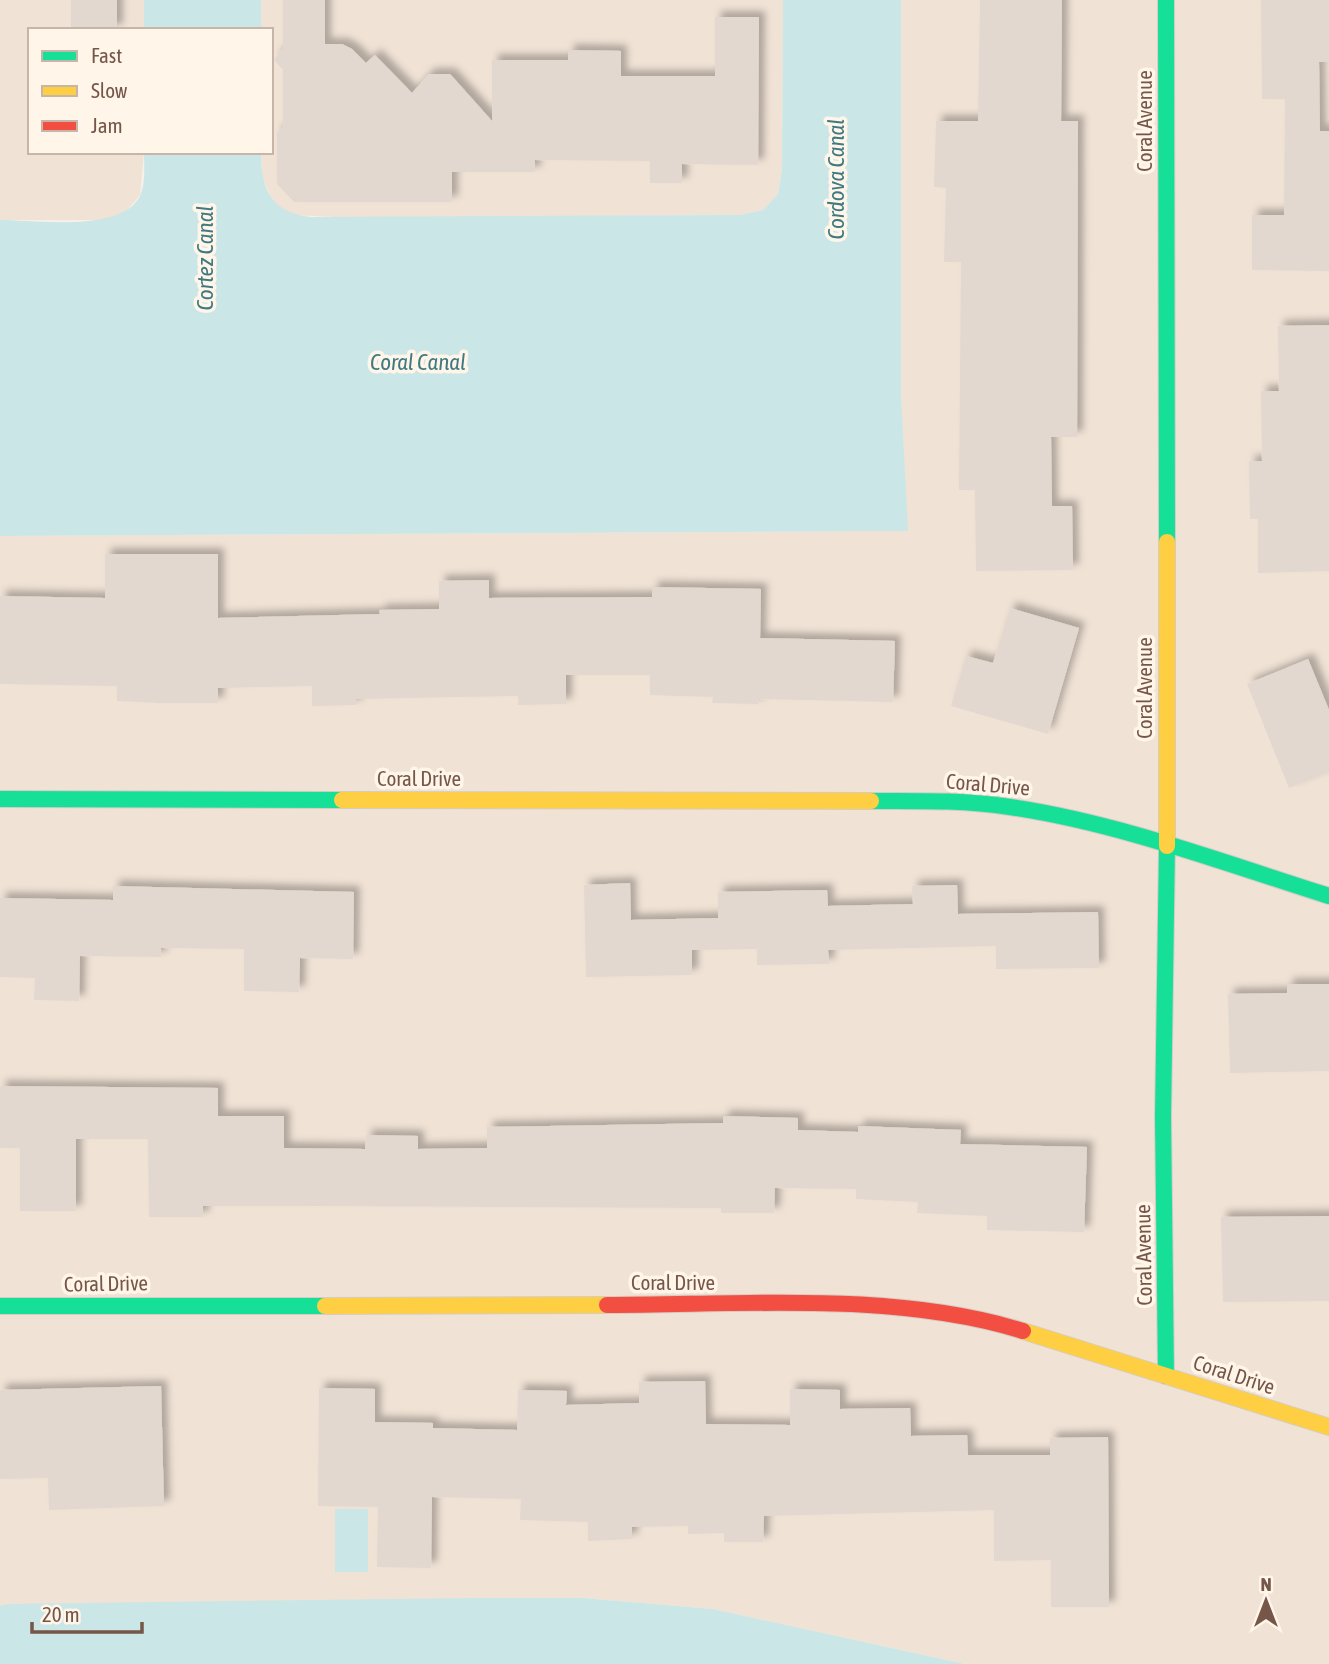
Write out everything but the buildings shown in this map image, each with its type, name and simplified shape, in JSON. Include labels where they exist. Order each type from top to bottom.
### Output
[{"type":"street","name":"Coral Avenue","points":[[1166,0],[1167,842],[1163,1117],[1166,1376]]},
{"type":"street","name":"Coral Drive","points":[[0,799],[963,801],[1008,805],[1082,819],[1167,842],[1329,896]]},
{"type":"street","name":"Coral Drive","points":[[0,1306],[891,1305],[941,1311],[992,1322],[1329,1427]]},
{"type":"shaded area","points":[[0,0],[144,0],[144,28],[28,28],[28,154],[144,154],[140,195],[123,215],[104,220],[0,220]]},
{"type":"shaded area","points":[[261,0],[783,0],[782,169],[778,194],[763,210],[740,215],[358,218],[291,215],[273,202],[262,177],[261,154],[273,154],[273,28],[261,28]]},
{"type":"shaded area","points":[[901,0],[1329,0],[1329,1664],[965,1664],[713,1609],[583,1598],[0,1606],[0,536],[907,531],[901,395]]},
{"type":"water","points":[[144,0],[261,0],[261,28],[144,28]]},
{"type":"water","points":[[783,0],[901,0],[901,395],[908,531],[0,536],[0,220],[76,222],[115,215],[130,208],[140,196],[144,180],[144,154],[261,154],[263,177],[271,197],[286,210],[310,217],[740,215],[763,210],[778,194],[782,169]]},
{"type":"water","points":[[335,1509],[368,1509],[368,1572],[335,1572]]},
{"type":"water","points":[[583,1598],[713,1609],[965,1664],[0,1664],[0,1606],[7,1604]]},
{"type":"traffic: fast","points":[[1166,0],[1167,542]]},
{"type":"traffic: fast","points":[[0,799],[342,800]]},
{"type":"traffic: fast","points":[[871,801],[975,803],[1051,814],[1131,833],[1329,896]]},
{"type":"traffic: fast","points":[[1166,1376],[1163,1117],[1167,846]]},
{"type":"traffic: fast","points":[[0,1306],[325,1306]]},
{"type":"traffic: slow","points":[[1167,542],[1167,846]]},
{"type":"traffic: slow","points":[[342,800],[871,801]]},
{"type":"traffic: slow","points":[[325,1306],[607,1305]]},
{"type":"traffic: slow","points":[[1023,1331],[1329,1427]]},
{"type":"traffic: jam","points":[[607,1305],[870,1305],[974,1318],[1023,1331]]},
{"type":"water label","name":"Cordova Canal","points":[[836,179]]},
{"type":"water label","name":"Cortez Canal","points":[[205,258]]},
{"type":"water label","name":"Coral Canal","points":[[418,362]]}]
